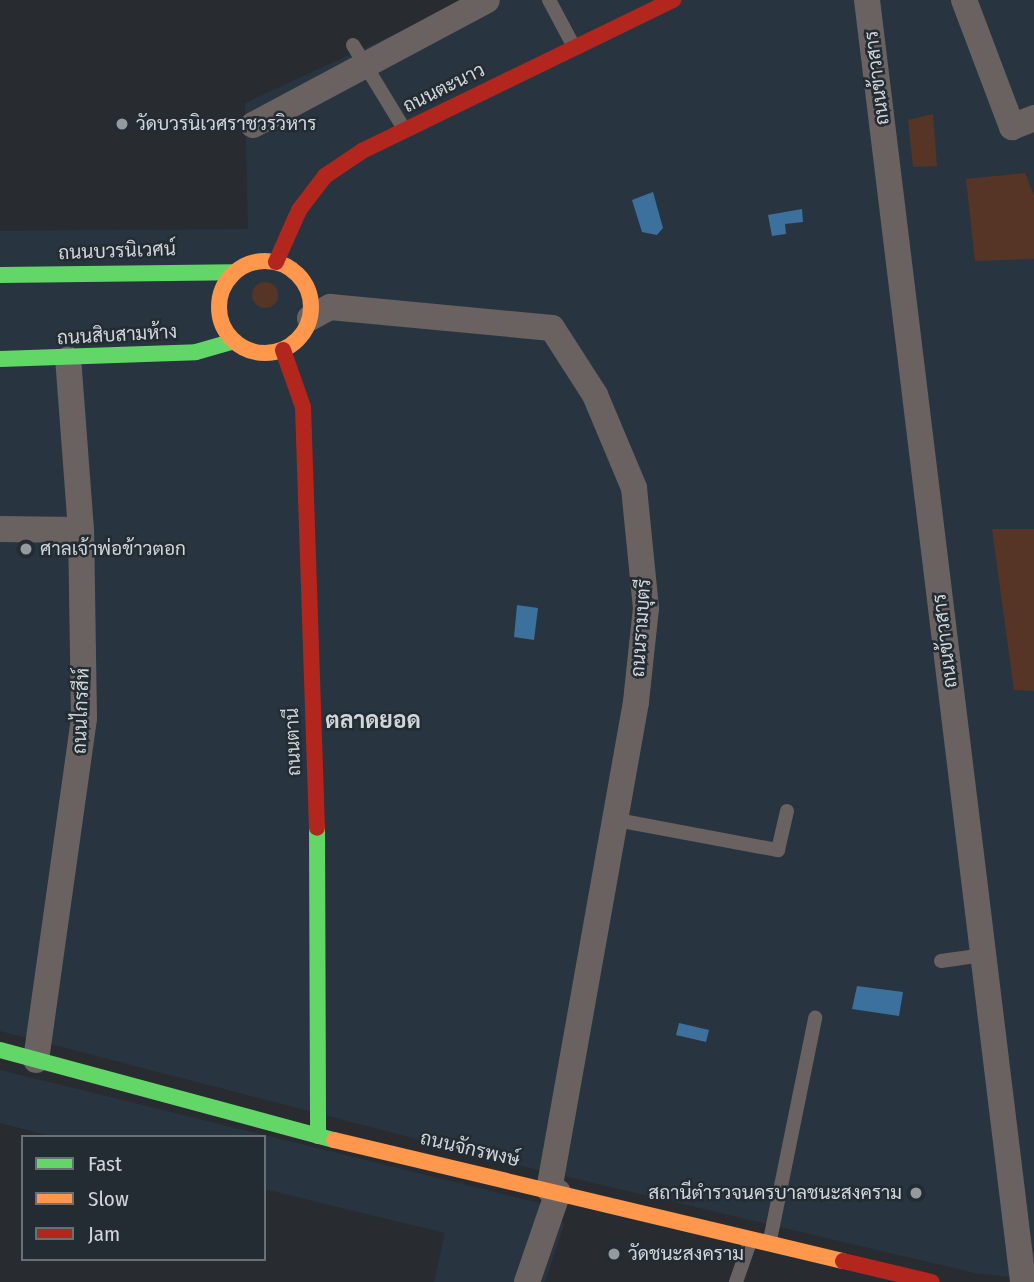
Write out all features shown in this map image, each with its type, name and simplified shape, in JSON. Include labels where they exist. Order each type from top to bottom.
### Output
[{"type":"street","points":[[253,125],[360,52],[487,0]]},
{"type":"street","name":"ถนนตะนาว","points":[[276,262],[299,209],[325,176],[405,130],[673,0]]},
{"type":"street","name":"ถนนข้าวสาร","points":[[867,0],[1023,1282]]},
{"type":"street","points":[[964,0],[1023,123]]},
{"type":"street","points":[[256,261],[276,262],[301,279],[310,318],[283,350],[256,352],[234,341],[219,304],[234,272],[256,261]]},
{"type":"street","name":"ถนนบวรนิเวศน์","points":[[0,275],[234,272]]},
{"type":"street","name":"ถนนรามบุตรี","points":[[310,318],[330,307],[545,325],[572,356],[624,456],[645,563],[646,608],[617,820],[554,1190],[527,1282]]},
{"type":"street","name":"ถนนสิบสามห้าง","points":[[0,359],[68,359],[196,352],[234,341]]},
{"type":"street","name":"ถนนตานี","points":[[283,350],[303,408],[321,941],[318,1136]]},
{"type":"street","name":"ถนนไกรสีห์","points":[[36,1060],[82,744],[81,530],[68,359]]},
{"type":"street","points":[[0,529],[81,530]]},
{"type":"street","name":"ถนนจักรพงษ์","points":[[0,1050],[318,1136],[932,1282]]},
{"type":"lane","points":[[549,0],[574,48]]},
{"type":"lane","points":[[360,52],[405,130]]},
{"type":"lane","points":[[617,820],[778,850],[787,811]]},
{"type":"lane","points":[[941,961],[983,954]]},
{"type":"lane","points":[[769,1245],[815,1018]]},
{"type":"lane","points":[[736,1282],[751,1241]]},
{"type":"shaded area","points":[[469,0],[1034,0],[1034,1280],[975,1273],[518,1165],[0,1031],[0,231],[248,229],[245,103]]},
{"type":"shaded area","points":[[933,114],[937,166],[913,167],[908,120]]},
{"type":"shaded area","points":[[1025,173],[1034,196],[1034,259],[975,261],[966,179]]},
{"type":"shaded area","points":[[265,282],[274,286],[278,295],[274,304],[265,308],[256,304],[252,295],[256,286]]},
{"type":"shaded area","points":[[992,529],[1034,529],[1034,691],[1014,690]]},
{"type":"shaded area","points":[[0,1070],[264,1135],[47,1135],[0,1123]]},
{"type":"shaded area","points":[[266,1136],[556,1207],[564,1225],[545,1282],[434,1282],[445,1233],[266,1189]]},
{"type":"water","points":[[653,192],[663,228],[657,235],[642,232],[632,200]]},
{"type":"water","points":[[802,209],[803,222],[785,224],[786,234],[772,236],[768,215]]},
{"type":"water","points":[[517,605],[538,608],[534,640],[514,637]]},
{"type":"water","points":[[857,986],[903,992],[899,1016],[852,1009]]},
{"type":"water","points":[[679,1023],[709,1030],[706,1042],[676,1035]]},
{"type":"traffic: fast","points":[[0,275],[234,272]]},
{"type":"traffic: fast","points":[[0,359],[196,352],[234,341]]},
{"type":"traffic: fast","points":[[317,828],[318,1136]]},
{"type":"traffic: fast","points":[[0,1050],[334,1140]]},
{"type":"traffic: slow","points":[[265,261],[282,265],[297,275],[307,290],[311,307],[307,324],[297,339],[282,349],[265,353],[248,349],[233,339],[223,324],[219,307],[223,290],[233,275],[248,265],[265,261]]},
{"type":"traffic: slow","points":[[334,1140],[843,1261]]},
{"type":"traffic: jam","points":[[276,262],[299,210],[325,176],[362,151],[673,0]]},
{"type":"traffic: jam","points":[[283,350],[303,407],[317,828]]},
{"type":"traffic: jam","points":[[843,1261],[932,1282]]},
{"type":"place","name":"วัดบวรนิเวศราชวรวิหาร","points":[[122,124]]},
{"type":"place","name":"ศาลเจ้าพ่อข้าวตอก","points":[[26,549]]},
{"type":"place","name":"สถานีตำรวจนครบาลชนะสงคราม","points":[[916,1193]]},
{"type":"place","name":"วัดชนะสงคราม","points":[[614,1254]]},
{"type":"district","name":"ตลาดยอด","points":[[373,720]]}]
